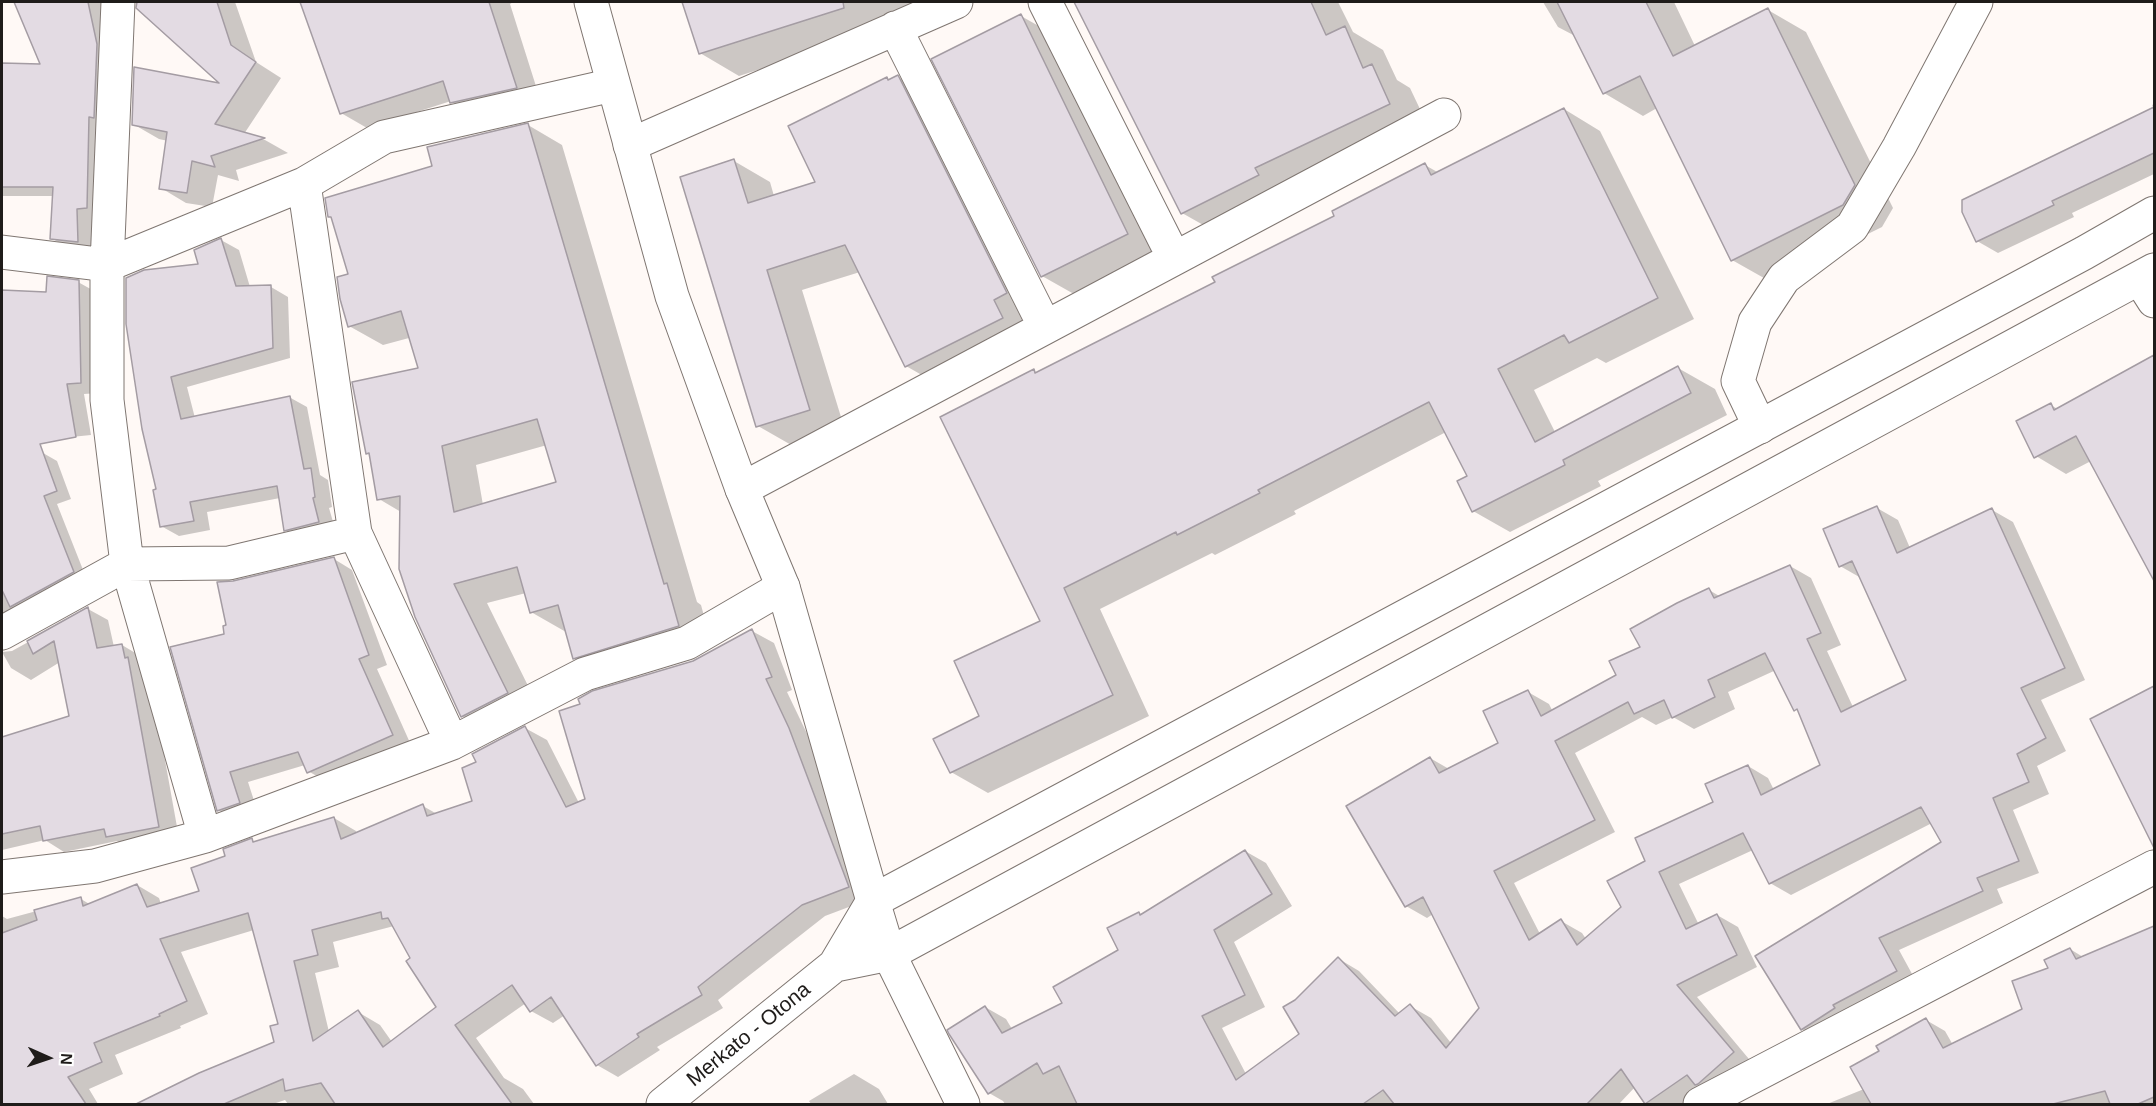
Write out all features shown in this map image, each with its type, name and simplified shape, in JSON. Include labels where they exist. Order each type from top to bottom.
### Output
[{"type":"street","points":[[118,2],[107,265],[107,400],[127,564],[205,836]]},
{"type":"street","points":[[591,2],[672,296],[741,489],[783,587],[889,954],[963,1104]]},
{"type":"street","points":[[630,145],[956,2]]},
{"type":"street","points":[[1045,2],[1174,258]]},
{"type":"street","points":[[1760,427],[1738,381],[1755,322],[1784,278],[1852,227],[1899,147],[1976,2]]},
{"type":"street","points":[[896,28],[1045,327]]},
{"type":"street","points":[[2,252],[107,265],[304,184],[384,137],[613,86]]},
{"type":"street","points":[[741,489],[1444,115]]},
{"type":"street","points":[[304,184],[355,533],[452,743]]},
{"type":"street","points":[[835,965],[873,901],[2074,259],[2154,213]]},
{"type":"street","points":[[835,965],[889,954],[2150,283]]},
{"type":"street","points":[[2,633],[127,564],[229,563],[355,533]]},
{"type":"street","points":[[2,877],[95,866],[205,836],[452,743],[585,674],[687,643],[783,587]]},
{"type":"street","points":[[1700,1104],[2154,867]]},
{"type":"street","name":"Merkato - Otona","points":[[663,1104],[835,965]]},
{"type":"building","points":[[14,2],[88,2],[97,44],[94,118],[89,117],[87,208],[77,209],[78,242],[50,239],[53,187],[2,187],[2,63],[40,64]]},
{"type":"building","points":[[137,2],[217,2],[231,45],[256,62],[215,124],[265,138],[211,156],[215,167],[192,161],[187,193],[159,189],[167,132],[132,125],[134,67],[219,83],[136,8]]},
{"type":"building","points":[[300,2],[489,2],[517,88],[450,103],[443,81],[340,114]]},
{"type":"building","points":[[682,2],[843,2],[844,8],[699,54]]},
{"type":"building","points":[[1074,2],[1311,2],[1326,35],[1345,26],[1363,68],[1372,64],[1390,104],[1255,168],[1259,175],[1181,214]]},
{"type":"building","points":[[1557,2],[1646,2],[1673,56],[1768,8],[1855,185],[1843,205],[1731,261],[1640,76],[1603,94]]},
{"type":"building","points":[[1021,14],[1128,234],[1041,277],[931,59]]},
{"type":"building","points":[[898,75],[1007,293],[994,300],[1003,318],[905,367],[845,245],[767,270],[810,410],[756,427],[680,177],[734,159],[748,203],[815,182],[788,126],[887,77],[888,80]]},
{"type":"building","points":[[2154,107],[2154,153],[2052,201],[2054,205],[1976,242],[1962,212],[1962,200]]},
{"type":"building","points":[[1564,108],[1658,298],[1569,343],[1564,335],[1498,369],[1535,442],[1678,366],[1691,393],[1563,460],[1565,465],[1472,512],[1457,481],[1467,476],[1429,402],[1258,490],[1260,493],[1064,588],[1113,695],[950,773],[933,739],[979,716],[954,661],[1040,621],[940,417],[1034,369],[1035,373],[1215,282],[1212,277],[1334,216],[1332,211],[1425,163],[1431,175]]},
{"type":"building","points":[[528,123],[664,584],[667,583],[679,626],[573,659],[558,605],[530,613],[517,567],[454,584],[508,693],[461,717],[415,617],[399,569],[400,496],[377,500],[369,453],[366,454],[352,382],[418,368],[401,311],[348,327],[337,277],[348,274],[331,217],[328,217],[325,198],[432,166],[427,147]],"holes":[[[537,419],[556,482],[454,512],[442,446]]]},
{"type":"building","points":[[221,238],[236,286],[271,285],[273,348],[171,377],[181,419],[290,396],[304,469],[311,468],[315,497],[313,498],[319,522],[284,531],[277,486],[190,502],[194,521],[160,527],[153,490],[156,489],[142,429],[126,324],[126,278],[144,270],[198,264],[194,250]]},
{"type":"building","points":[[47,276],[79,280],[81,383],[67,384],[76,437],[40,444],[57,491],[44,496],[74,572],[10,607],[2,590],[2,290],[46,292]]},
{"type":"building","points":[[2154,355],[2154,581],[2076,436],[2034,458],[2016,421],[2051,403],[2054,410]]},
{"type":"building","points":[[1877,506],[1897,553],[1992,508],[2065,668],[2021,688],[2046,738],[2017,754],[2029,782],[1993,798],[2019,861],[1977,878],[1983,891],[1879,938],[1897,971],[1833,1005],[1835,1008],[1801,1030],[1755,956],[1941,842],[1921,807],[1769,884],[1743,833],[1659,872],[1686,929],[1717,914],[1737,955],[1677,985],[1734,1052],[1698,1084],[1695,1085],[1687,1075],[1645,1104],[1621,1069],[1587,1104],[1394,1104],[1383,1090],[1363,1104],[1077,1104],[1059,1066],[1043,1074],[1037,1063],[988,1094],[949,1034],[947,1030],[985,1006],[1002,1033],[1062,1003],[1053,987],[1118,950],[1107,928],[1139,912],[1140,915],[1245,850],[1272,894],[1214,930],[1245,995],[1202,1016],[1236,1080],[1299,1034],[1283,1007],[1295,1000],[1338,957],[1395,1016],[1410,1004],[1446,1048],[1479,1008],[1423,897],[1405,907],[1346,806],[1430,757],[1439,773],[1498,743],[1483,711],[1528,690],[1541,716],[1616,675],[1609,661],[1640,647],[1630,629],[1677,603],[1709,588],[1714,598],[1790,565],[1821,633],[1807,639],[1841,712],[1906,680],[1852,561],[1839,567],[1823,529]],"holes":[[[1765,653],[1794,711],[1797,709],[1820,765],[1761,795],[1748,765],[1705,784],[1713,802],[1635,838],[1645,861],[1607,881],[1621,907],[1577,945],[1561,919],[1529,940],[1494,871],[1595,820],[1555,741],[1628,702],[1634,714],[1664,700],[1672,718],[1715,697],[1708,680]]]},
{"type":"building","points":[[334,557],[369,655],[359,659],[393,735],[307,773],[298,752],[230,772],[240,803],[217,811],[170,647],[224,634],[223,626],[226,625],[217,582],[233,581]]},
{"type":"building","points":[[88,607],[97,648],[122,644],[125,658],[128,657],[159,827],[106,837],[104,829],[43,841],[40,826],[2,834],[2,737],[69,716],[54,641],[33,654],[27,641]]},
{"type":"building","points":[[752,629],[772,677],[766,679],[789,728],[849,887],[802,905],[698,987],[702,995],[637,1034],[639,1037],[596,1066],[551,997],[530,1012],[512,985],[455,1025],[512,1104],[335,1104],[321,1083],[285,1091],[283,1079],[224,1104],[136,1104],[199,1073],[274,1042],[270,1026],[278,1024],[248,913],[160,939],[187,1001],[159,1014],[160,1016],[94,1043],[102,1062],[68,1077],[86,1104],[2,1104],[2,933],[37,920],[34,910],[81,897],[83,906],[137,884],[147,907],[199,891],[191,868],[225,856],[223,849],[252,838],[253,842],[334,817],[341,839],[423,804],[427,816],[472,801],[462,768],[476,762],[472,754],[525,726],[566,807],[585,799],[559,711],[580,704],[578,699],[592,691],[693,661]],"holes":[[[381,912],[382,919],[388,918],[410,958],[406,961],[436,1007],[383,1047],[358,1010],[313,1041],[294,961],[318,955],[312,930]]]},
{"type":"building","points":[[2154,686],[2154,848],[2090,719]]},
{"type":"building","points":[[2154,926],[2154,1097],[2138,1104],[2110,1104],[2105,1091],[2053,1104],[1871,1104],[1850,1067],[1879,1051],[1876,1046],[1926,1018],[1943,1048],[2022,1009],[2012,981],[2048,968],[2044,960],[2070,948],[2076,959]]}]
